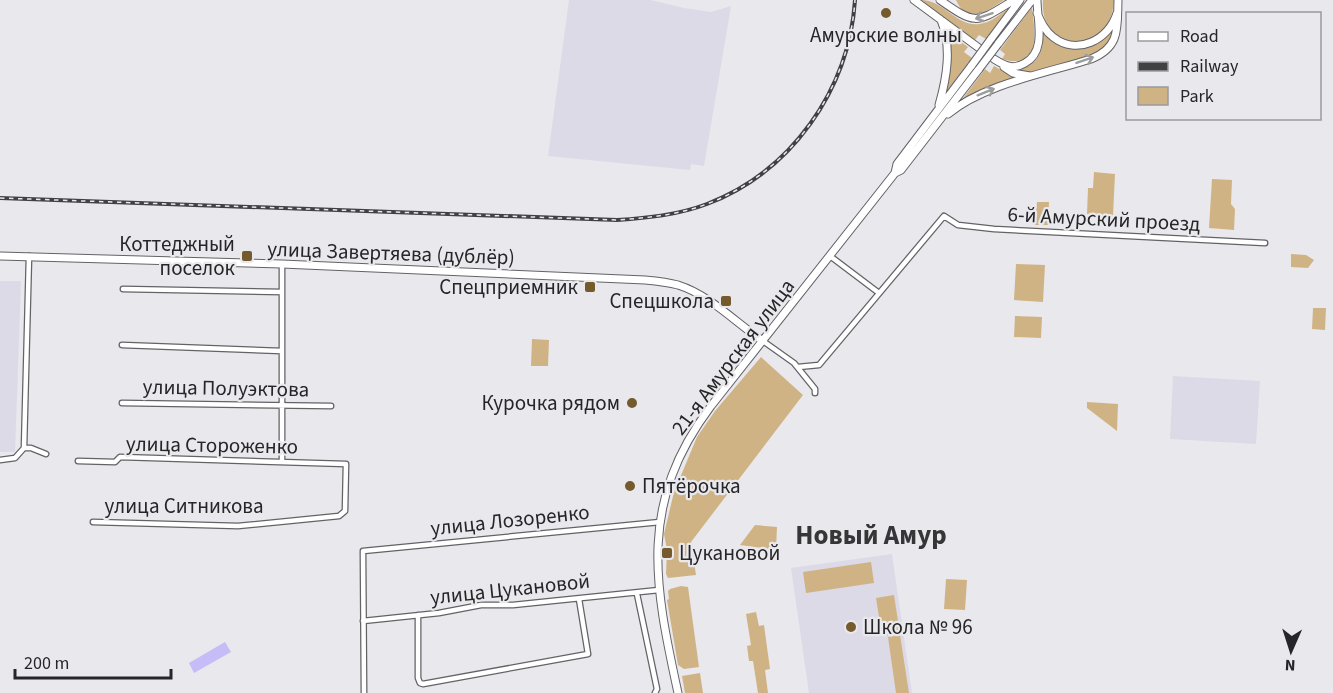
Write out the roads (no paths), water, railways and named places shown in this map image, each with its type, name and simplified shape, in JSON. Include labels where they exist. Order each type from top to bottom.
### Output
[{"type":"main road","points":[[914,0],[980,48]]},
{"type":"main road","points":[[940,0],[969,18],[981,19],[1014,0]]},
{"type":"main road","points":[[952,0],[958,12]]},
{"type":"main road","name":"21-я Амурская улица","points":[[895,173],[897,164],[1020,0]]},
{"type":"main road","name":"21-я Амурская улица","points":[[678,693],[659,590],[657,551],[660,522],[667,492],[677,464],[693,432],[1032,0]]},
{"type":"main road","points":[[1035,76],[1013,73],[1006,70],[997,60],[1015,67],[1033,57],[1038,43],[1037,0]]},
{"type":"main road","points":[[1037,13],[1045,29],[1056,39],[1068,45],[1082,45],[1096,41],[1108,31],[1114,22],[1118,4]]},
{"type":"main road","points":[[944,115],[948,115],[982,93],[1091,59],[1106,50],[1115,38],[1118,29],[1118,4]]},
{"type":"main road","points":[[938,109],[946,73],[947,46],[947,36],[941,20]]},
{"type":"main road","name":"улица Завертяева (дублёр)","points":[[0,256],[282,264],[663,282],[678,285],[704,297],[764,341]]},
{"type":"street","name":"6-й Амурский проезд","points":[[879,293],[944,216],[958,225],[994,229],[1265,243]]},
{"type":"street","points":[[0,460],[15,458],[24,448],[29,256]]},
{"type":"street","points":[[798,367],[819,365],[879,293],[830,256]]},
{"type":"street","points":[[282,264],[282,462]]},
{"type":"street","points":[[123,289],[282,292]]},
{"type":"street","points":[[764,341],[798,367],[815,389],[815,393]]},
{"type":"street","points":[[122,345],[282,351]]},
{"type":"street","name":"улица Полуэктова","points":[[122,403],[331,406]]},
{"type":"street","points":[[24,448],[31,447],[46,454]]},
{"type":"street","name":"улица Стороженко","points":[[78,461],[115,462],[120,457],[346,464],[345,512]]},
{"type":"street","name":"улица Ситникова","points":[[93,522],[238,526],[339,516],[345,512]]},
{"type":"street","name":"улица Лозоренко","points":[[363,621],[363,551],[660,522]]},
{"type":"street","name":"улица Цукановой","points":[[363,621],[481,605],[513,605],[659,590]]},
{"type":"street","points":[[637,594],[656,692]]},
{"type":"street","points":[[418,615],[418,678],[423,684],[588,654],[579,599]]},
{"type":"street","points":[[363,621],[364,693]]},
{"type":"railway","points":[[0,198],[617,220],[685,211],[737,190],[765,171],[789,149],[810,124],[828,96],[841,65],[850,33],[855,0]]},
{"type":"place","name":"Амурские волны","points":[[886,13]]},
{"type":"place","name":"Коттеджный поселок","points":[[247,256]]},
{"type":"place","name":"Спецприемник","points":[[590,287]]},
{"type":"place","name":"Спецшкола","points":[[726,301]]},
{"type":"place","name":"Курочка рядом","points":[[632,403]]},
{"type":"place","name":"Пятёрочка","points":[[630,486]]},
{"type":"place","name":"Цукановой","points":[[667,553]]},
{"type":"place","name":"Школа № 96","points":[[851,627]]},
{"type":"district","name":"Новый Амур","points":[[871,535]]}]
